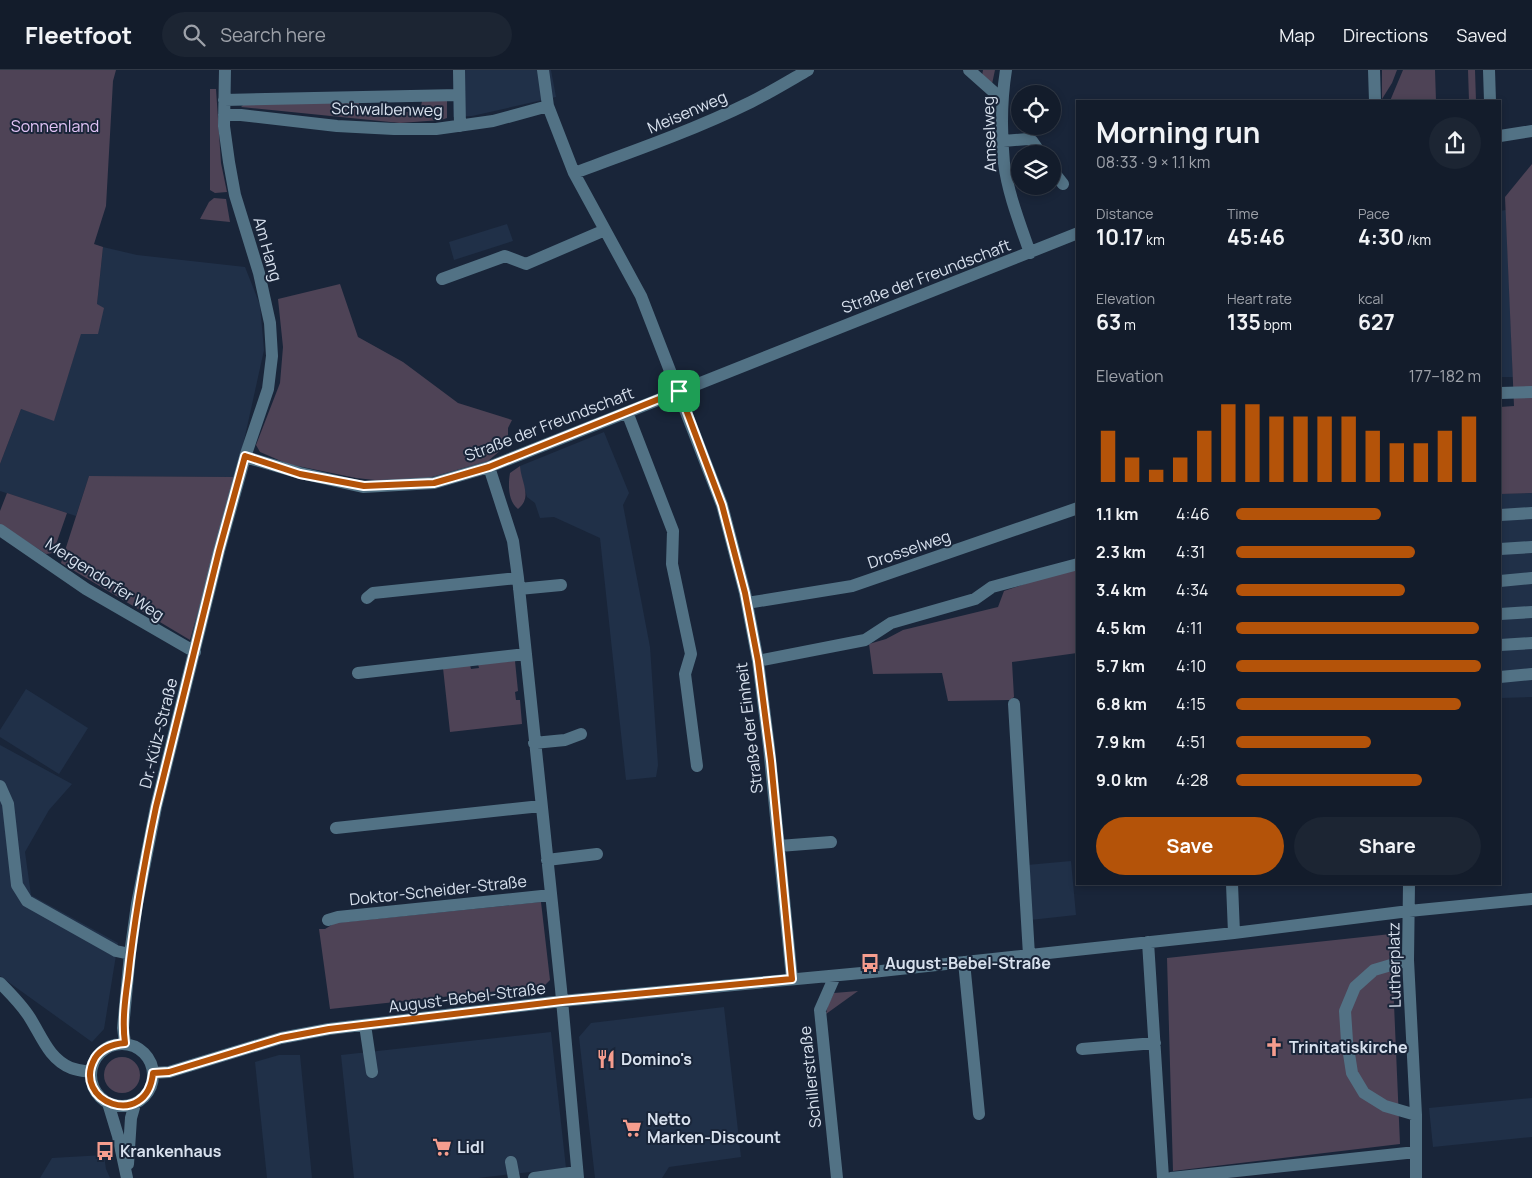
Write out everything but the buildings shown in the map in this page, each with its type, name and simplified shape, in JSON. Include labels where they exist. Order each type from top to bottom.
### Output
[{"type":"street","name":"Am Hang","points":[[225,70],[224,115],[235,195],[259,274],[270,323],[272,356],[268,389],[253,436]]},
{"type":"street","points":[[459,70],[460,126]]},
{"type":"street","name":"Straße der Einheit","points":[[542,70],[548,106],[574,172],[641,296],[722,505],[747,604],[758,661],[771,761],[792,979]]},
{"type":"street","name":"Meisenweg","points":[[574,172],[684,132],[733,111],[808,70]]},
{"type":"street","points":[[969,70],[996,94],[1002,93]]},
{"type":"street","name":"Amselweg","points":[[1006,70],[1002,93],[1004,164],[1009,188],[1030,253]]},
{"type":"street","points":[[1374,70],[1375,100]]},
{"type":"street","points":[[1489,70],[1490,100]]},
{"type":"street","points":[[224,100],[458,95]]},
{"type":"street","name":"Schwalbenweg","points":[[224,115],[241,115],[337,126],[394,129],[460,126],[493,121],[548,106]]},
{"type":"street","points":[[1501,136],[1532,131]]},
{"type":"street","points":[[1003,141],[1028,139],[1035,145]]},
{"type":"street","points":[[442,279],[505,256],[526,264],[605,230]]},
{"type":"street","name":"Straße der Freundschaft","points":[[245,456],[300,474],[364,486],[434,483],[489,467],[1076,234]]},
{"type":"street","points":[[1501,393],[1532,392]]},
{"type":"street","points":[[627,412],[673,530],[672,564],[691,654],[685,674],[696,766]]},
{"type":"street","name":"Dr.-Külz-Straße","points":[[125,1043],[123,1028],[130,954],[137,904],[156,807],[219,551],[245,456],[253,436]]},
{"type":"street","name":"Doktor-Scheider-Straße","points":[[489,467],[511,534],[518,583],[562,1001],[578,1175]]},
{"type":"street","name":"Drosselweg","points":[[747,604],[852,586],[1076,509]]},
{"type":"street","points":[[1501,515],[1532,513]]},
{"type":"street","name":"Mergendorfer Weg","points":[[0,530],[86,588],[195,652]]},
{"type":"street","points":[[1501,549],[1532,547]]},
{"type":"street","points":[[758,661],[865,640],[891,623],[975,600],[992,587],[1076,565]]},
{"type":"street","points":[[1501,581],[1532,578]]},
{"type":"street","points":[[367,598],[373,593],[518,583],[561,585]]},
{"type":"street","points":[[1501,614],[1532,612]]},
{"type":"street","points":[[1501,645],[1532,643]]},
{"type":"street","points":[[358,673],[526,654]]},
{"type":"street","points":[[1501,677],[1532,674]]},
{"type":"street","points":[[1014,704],[1029,955]]},
{"type":"street","points":[[534,743],[564,740],[581,734]]},
{"type":"street","points":[[0,786],[8,804],[17,885],[28,900],[116,951],[130,954]]},
{"type":"street","points":[[336,828],[541,806]]},
{"type":"street","points":[[779,846],[831,842]]},
{"type":"street","points":[[547,860],[597,854]]},
{"type":"street","points":[[1232,885],[1234,933]]},
{"type":"street","points":[[1409,885],[1409,911],[1532,899]]},
{"type":"street","name":"Doktor-Scheider-Straße","points":[[328,920],[338,917],[551,895]]},
{"type":"street","name":"Lutherplatz","points":[[1148,942],[1409,911],[1408,960],[1416,1115],[1416,1178]]},
{"type":"street","points":[[1148,942],[1163,1178]]},
{"type":"street","name":"August-Bebel-Straße","points":[[153,1073],[177,1070],[281,1038],[329,1029],[562,1001],[835,976],[1148,942]]},
{"type":"street","points":[[1408,960],[1374,970],[1355,986],[1346,1011],[1352,1073],[1364,1093],[1385,1106],[1416,1115]]},
{"type":"street","points":[[964,962],[978,1114]]},
{"type":"street","name":"Schillerstraße","points":[[835,976],[820,1010],[837,1178]]},
{"type":"street","points":[[0,983],[16,999],[30,1018],[43,1042],[55,1058],[71,1068],[90,1072]]},
{"type":"street","points":[[366,1026],[372,1072]]},
{"type":"street","points":[[125,1043],[139,1048],[145,1053],[152,1066],[152,1083],[149,1091],[135,1104],[116,1106],[100,1098],[94,1090],[90,1072],[98,1054],[115,1044],[125,1043]]},
{"type":"street","points":[[1082,1049],[1155,1043]]},
{"type":"street","points":[[108,1103],[127,1177]]},
{"type":"street","points":[[127,1177],[131,1118],[135,1104]]},
{"type":"street","points":[[1171,1178],[1416,1152]]},
{"type":"street","points":[[511,1162],[514,1178]]},
{"type":"street","points":[[541,1178],[578,1175]]},
{"type":"shaded area","points":[[453,70],[551,70],[556,97],[472,116],[453,117]]},
{"type":"shaded area","points":[[1506,210],[1513,377],[1501,377],[1501,211]]},
{"type":"shaded area","points":[[507,224],[513,241],[454,260],[449,242]]},
{"type":"shaded area","points":[[103,247],[137,255],[245,267],[260,305],[264,350],[236,477],[89,476],[76,516],[0,491],[0,464],[21,409],[54,420],[81,333],[97,304]]},
{"type":"shaded area","points":[[604,432],[629,493],[623,505],[650,647],[658,765],[656,777],[626,780],[600,538],[554,517],[540,518],[535,503],[527,497],[520,472],[520,466]]},
{"type":"shaded area","points":[[1532,493],[1532,697],[1501,698],[1501,494]]},
{"type":"shaded area","points":[[26,689],[88,728],[59,774],[0,737],[0,730]]},
{"type":"shaded area","points":[[0,745],[72,784],[49,810],[25,852],[31,895],[118,943],[104,1029],[92,1042],[0,976]]},
{"type":"shaded area","points":[[1071,861],[1076,915],[1030,920],[1027,865]]},
{"type":"shaded area","points":[[724,1007],[741,1157],[669,1167],[662,1178],[595,1178],[579,1037],[591,1023]]},
{"type":"shaded area","points":[[551,1032],[566,1168],[478,1178],[354,1178],[341,1055]]},
{"type":"shaded area","points":[[279,1055],[300,1055],[312,1178],[267,1178],[255,1062]]},
{"type":"shaded area","points":[[1532,1098],[1532,1137],[1433,1147],[1429,1108]]},
{"type":"shaded area","points":[[104,1155],[106,1169],[110,1178],[40,1178],[52,1158]]},
{"type":"green space","name":"Sonnenland","points":[[0,70],[116,70],[113,81],[106,206],[94,244],[103,247],[97,304],[104,308],[98,334],[81,334],[54,421],[21,409],[0,464]]},
{"type":"green space","points":[[983,70],[995,70],[992,84],[982,76]]},
{"type":"green space","points":[[1382,70],[1397,70],[1392,83],[1382,99]]},
{"type":"green space","points":[[1403,70],[1435,70],[1436,100],[1390,100]]},
{"type":"green space","points":[[1468,70],[1475,70],[1476,100],[1469,100]]},
{"type":"green space","points":[[210,89],[216,89],[221,163],[227,192],[215,193],[210,190]]},
{"type":"green space","points":[[422,101],[447,101],[447,118],[400,123],[241,107],[244,104],[359,102],[359,112],[420,112]]},
{"type":"green space","points":[[1532,164],[1532,493],[1501,494],[1501,407],[1514,406],[1505,197]]},
{"type":"green space","points":[[214,198],[226,199],[230,222],[200,219],[209,202]]},
{"type":"green space","points":[[340,284],[358,337],[403,362],[458,403],[512,420],[508,428],[508,444],[488,461],[425,479],[384,481],[356,478],[288,464],[260,452],[256,445],[280,383],[283,347],[278,299]]},
{"type":"green space","points":[[520,466],[525,499],[518,509],[512,502],[509,493],[509,483],[510,473]]},
{"type":"green space","points":[[89,476],[236,477],[190,640],[61,563]]},
{"type":"green space","points":[[7,493],[67,513],[53,553],[46,554],[0,524],[0,511]]},
{"type":"green space","points":[[1076,566],[1076,653],[1012,662],[1014,697],[1010,700],[948,701],[942,673],[873,674],[869,644],[886,639],[903,630],[998,607],[1004,591]]},
{"type":"green space","points":[[515,661],[518,691],[515,692],[516,700],[520,700],[522,724],[450,732],[443,668],[470,665],[471,669],[479,668],[478,664]]},
{"type":"green space","points":[[541,902],[550,980],[544,986],[330,1009],[319,929],[325,929],[335,923]]},
{"type":"green space","points":[[1391,934],[1400,1144],[1173,1171],[1167,958]]},
{"type":"green space","points":[[858,991],[826,1014],[834,993]]},
{"type":"green space","points":[[122,1057],[129,1058],[135,1062],[139,1068],[139,1082],[135,1088],[129,1092],[122,1093],[115,1092],[109,1088],[105,1082],[104,1075],[105,1068],[109,1062],[115,1058]]},
{"type":"place","name":"August-Bebel-Straße","points":[[870,963]]},
{"type":"place","name":"Trinitatiskirche","points":[[1274,1047]]},
{"type":"place","name":"Domino's","points":[[606,1059]]},
{"type":"place","name":"Netto Marken-Discount","points":[[632,1128]]},
{"type":"place","name":"Lidl","points":[[442,1147]]},
{"type":"place","name":"Krankenhaus","points":[[105,1151]]},
{"type":"route","points":[[679,391],[722,505],[745,593],[758,661],[771,761],[792,979],[562,1001],[329,1029],[281,1038],[169,1072],[153,1073],[149,1091],[135,1104],[116,1106],[100,1098],[94,1090],[90,1072],[98,1054],[115,1044],[125,1043],[123,1028],[130,954],[147,848],[219,551],[245,456],[300,474],[364,486],[434,483],[489,467],[679,391]]}]
